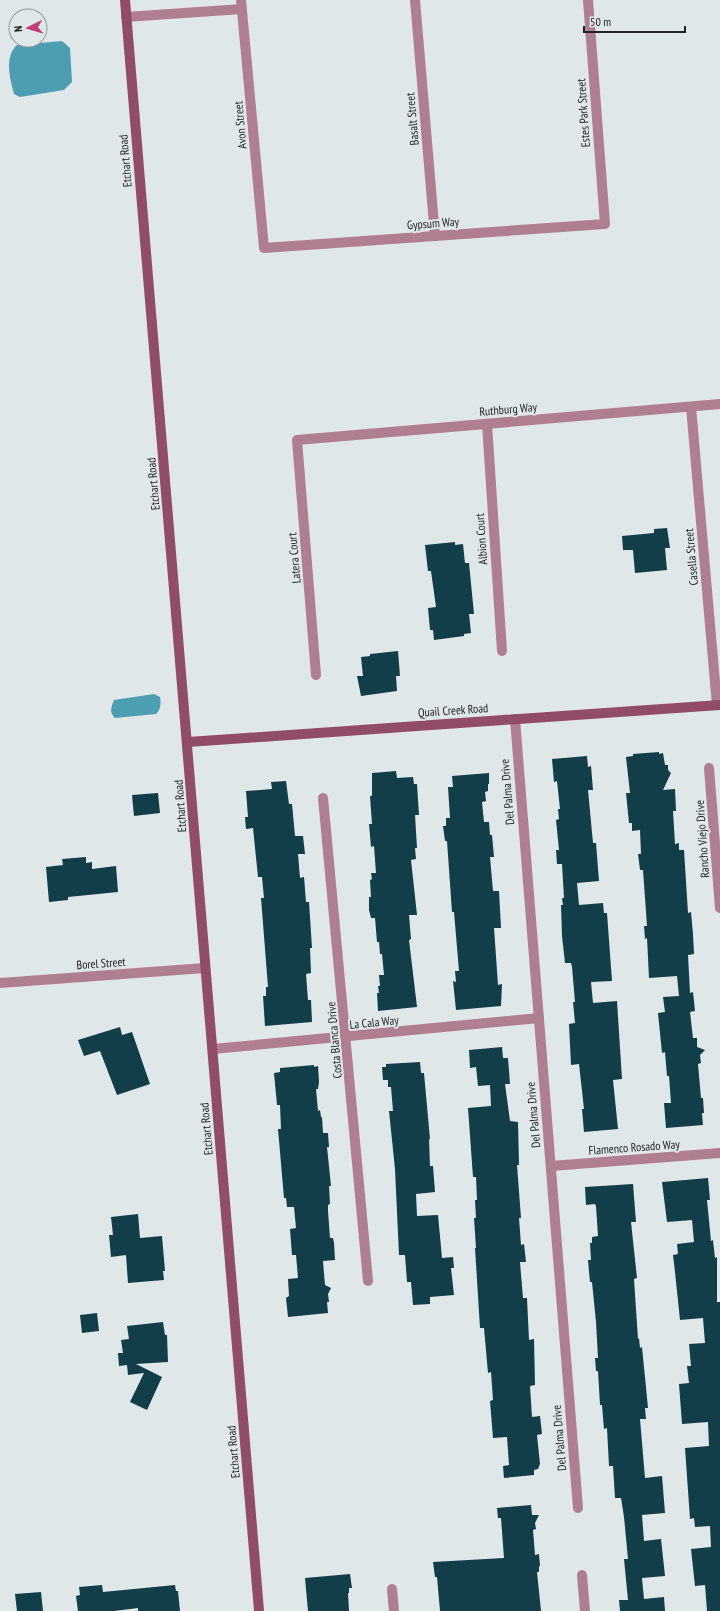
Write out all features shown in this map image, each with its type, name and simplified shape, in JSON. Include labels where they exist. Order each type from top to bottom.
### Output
[{"type":"street","name":"Etchart Road","points":[[125,0],[188,742],[204,968],[259,1611]]},
{"type":"street","name":"Basalt Street","points":[[416,0],[435,236]]},
{"type":"street","name":"Estes Park Street","points":[[588,0],[605,224]]},
{"type":"street","points":[[126,17],[242,4]]},
{"type":"street","name":"Avon Street","points":[[242,4],[264,248]]},
{"type":"street","name":"Gypsum Way","points":[[264,248],[605,224]]},
{"type":"street","name":"Ruthburg Way","points":[[297,440],[720,404]]},
{"type":"street","name":"Casella Street","points":[[691,407],[718,705]]},
{"type":"street","name":"Albion Court","points":[[487,424],[502,651]]},
{"type":"street","name":"Latera Court","points":[[297,440],[316,675]]},
{"type":"street","name":"Quail Creek Road","points":[[188,742],[718,705]]},
{"type":"street","name":"Del Palma Drive","points":[[515,719],[578,1508]]},
{"type":"street","name":"Rancho Viejo Drive","points":[[709,768],[720,908]]},
{"type":"street","name":"Costa Blanca Drive","points":[[323,798],[347,1038],[368,1281]]},
{"type":"street","name":"Borel Street","points":[[0,984],[204,968]]},
{"type":"street","name":"La Cala Way","points":[[212,1049],[347,1038],[539,1018]]},
{"type":"street","name":"Flamenco Rosado Way","points":[[551,1166],[720,1153]]},
{"type":"street","points":[[582,1575],[585,1611]]},
{"type":"street","points":[[392,1589],[394,1611]]},
{"type":"water","points":[[62,41],[70,48],[72,82],[64,90],[20,97],[14,94],[9,68],[10,55],[13,50],[15,48],[48,48],[48,42]]},
{"type":"water","points":[[154,694],[160,697],[160,708],[156,714],[115,718],[111,712],[114,700]]},
{"type":"building","points":[[667,528],[670,548],[665,548],[667,570],[635,573],[633,550],[623,550],[622,536],[654,533],[654,529]]},
{"type":"building","points":[[455,542],[455,545],[463,544],[465,563],[469,563],[474,614],[469,614],[471,633],[464,634],[464,636],[434,640],[433,630],[430,630],[428,608],[436,607],[431,571],[428,571],[425,545]]},
{"type":"building","points":[[398,651],[400,676],[396,676],[397,691],[361,696],[357,676],[363,676],[361,657],[370,656],[370,654]]},
{"type":"building","points":[[659,752],[659,754],[663,753],[665,765],[668,765],[668,770],[671,773],[663,790],[675,789],[676,811],[673,811],[675,844],[679,843],[679,850],[684,850],[688,913],[691,912],[693,934],[694,954],[688,955],[690,993],[693,992],[695,1011],[690,1012],[693,1038],[697,1038],[697,1047],[705,1050],[700,1055],[701,1063],[698,1064],[701,1098],[703,1098],[703,1125],[666,1128],[664,1103],[671,1103],[669,1076],[667,1076],[665,1052],[662,1053],[658,1013],[665,1012],[663,997],[679,996],[677,976],[649,978],[647,938],[645,939],[644,926],[647,926],[643,870],[640,870],[638,854],[641,854],[640,830],[632,831],[632,823],[629,823],[626,793],[630,793],[626,757],[633,756],[633,754]]},
{"type":"building","points":[[587,756],[588,767],[591,766],[593,790],[588,790],[593,843],[596,843],[599,881],[577,883],[579,905],[603,903],[604,913],[607,913],[612,981],[591,982],[593,1003],[617,1001],[622,1079],[613,1080],[618,1129],[584,1132],[582,1109],[584,1109],[579,1064],[571,1065],[569,1024],[575,1023],[573,1002],[575,1002],[572,967],[571,963],[565,963],[562,936],[561,905],[563,905],[562,898],[564,898],[562,864],[557,864],[556,850],[559,850],[556,820],[559,819],[558,809],[560,809],[557,781],[554,782],[552,759]]},
{"type":"building","points":[[396,771],[397,778],[413,777],[414,784],[417,784],[419,815],[415,815],[417,848],[415,848],[416,859],[411,860],[417,915],[409,915],[411,939],[409,940],[417,1007],[378,1011],[377,993],[379,993],[378,986],[380,986],[379,975],[384,975],[382,954],[380,954],[379,942],[377,942],[375,918],[371,918],[369,910],[369,897],[371,897],[370,880],[372,879],[371,873],[376,873],[374,846],[371,847],[369,824],[372,824],[370,796],[372,796],[372,773]]},
{"type":"building","points":[[489,773],[488,791],[485,792],[486,801],[482,802],[484,822],[489,822],[490,835],[492,835],[494,857],[490,857],[493,891],[499,891],[501,928],[494,928],[498,985],[502,984],[501,1006],[456,1010],[453,981],[456,982],[455,971],[459,971],[454,912],[452,912],[447,841],[445,841],[443,826],[446,826],[446,818],[450,818],[448,787],[453,787],[452,776]]},
{"type":"building","points":[[286,781],[289,804],[292,804],[295,836],[303,836],[305,854],[298,854],[300,878],[304,877],[306,902],[309,902],[312,948],[310,948],[311,973],[306,974],[308,1000],[311,1000],[312,1022],[265,1026],[263,996],[266,996],[266,987],[268,987],[261,898],[264,898],[262,877],[258,877],[253,828],[246,829],[245,817],[248,817],[246,791],[272,789],[271,782]]},
{"type":"building","points":[[158,793],[160,813],[134,816],[132,795]]},
{"type":"building","points":[[86,857],[86,863],[92,862],[92,869],[116,866],[118,892],[68,897],[68,900],[49,902],[46,867],[63,865],[62,859]]},
{"type":"building","points":[[120,1027],[122,1035],[132,1032],[150,1084],[117,1095],[100,1051],[84,1056],[78,1040]]},
{"type":"building","points":[[502,1047],[503,1058],[508,1058],[510,1084],[505,1084],[510,1121],[518,1122],[519,1165],[517,1165],[521,1218],[519,1218],[521,1245],[524,1244],[526,1262],[520,1262],[523,1298],[527,1298],[529,1340],[534,1339],[535,1385],[530,1386],[532,1417],[540,1416],[542,1434],[537,1435],[540,1464],[538,1469],[534,1470],[534,1475],[504,1478],[503,1466],[509,1465],[507,1437],[493,1438],[490,1401],[493,1400],[491,1372],[488,1373],[484,1328],[480,1328],[474,1218],[476,1218],[475,1200],[477,1200],[476,1177],[473,1177],[468,1108],[491,1106],[490,1085],[478,1086],[476,1067],[470,1068],[469,1050]]},
{"type":"building","points":[[420,1062],[421,1073],[424,1073],[430,1139],[430,1166],[433,1166],[435,1192],[416,1194],[417,1216],[438,1215],[442,1258],[453,1257],[454,1268],[451,1268],[454,1295],[430,1297],[430,1304],[413,1305],[411,1282],[407,1282],[405,1255],[399,1255],[395,1169],[389,1111],[393,1111],[391,1087],[388,1087],[388,1080],[383,1080],[382,1067],[386,1067],[386,1064]]},
{"type":"building","points":[[314,1065],[314,1067],[318,1066],[319,1082],[318,1089],[316,1089],[318,1111],[320,1110],[322,1117],[323,1133],[328,1133],[329,1147],[327,1147],[331,1186],[329,1186],[330,1204],[328,1205],[328,1211],[330,1238],[333,1238],[335,1260],[323,1261],[325,1285],[331,1288],[328,1294],[329,1302],[327,1302],[328,1313],[288,1317],[286,1298],[289,1296],[288,1279],[298,1278],[296,1255],[292,1255],[290,1229],[296,1228],[294,1207],[287,1207],[286,1198],[284,1198],[278,1129],[281,1129],[280,1105],[277,1105],[274,1073],[280,1072],[280,1068]]},
{"type":"building","points":[[708,1178],[710,1200],[707,1200],[711,1241],[713,1240],[715,1258],[717,1257],[717,1302],[720,1302],[720,1611],[707,1611],[705,1585],[695,1586],[691,1549],[711,1547],[710,1526],[695,1527],[694,1518],[690,1519],[685,1448],[709,1446],[708,1422],[682,1424],[679,1384],[689,1383],[687,1366],[691,1366],[689,1344],[705,1343],[703,1318],[680,1320],[673,1255],[678,1254],[677,1244],[694,1242],[692,1220],[667,1222],[662,1182]]},
{"type":"building","points":[[633,1184],[636,1222],[631,1222],[637,1278],[634,1279],[638,1339],[639,1338],[640,1348],[642,1347],[648,1408],[645,1408],[646,1419],[640,1419],[645,1478],[662,1476],[665,1513],[642,1515],[644,1541],[661,1539],[665,1576],[642,1578],[644,1599],[664,1597],[665,1611],[620,1611],[619,1600],[628,1600],[624,1559],[628,1559],[624,1517],[621,1498],[615,1498],[613,1466],[609,1466],[607,1428],[604,1429],[602,1405],[600,1405],[598,1371],[596,1371],[595,1358],[598,1358],[596,1322],[588,1260],[591,1260],[590,1243],[592,1243],[592,1237],[598,1236],[596,1206],[595,1204],[586,1205],[585,1187]]},
{"type":"building","points":[[138,1214],[140,1238],[162,1236],[165,1271],[163,1271],[164,1280],[128,1283],[126,1255],[111,1257],[109,1235],[113,1235],[111,1217]]},
{"type":"building","points":[[97,1313],[99,1331],[82,1333],[80,1315]]},
{"type":"building","points":[[163,1322],[165,1335],[167,1335],[168,1362],[136,1364],[162,1377],[147,1410],[130,1402],[144,1373],[128,1375],[127,1365],[119,1366],[118,1353],[123,1353],[121,1340],[129,1339],[127,1326]]},
{"type":"building","points":[[531,1505],[532,1515],[539,1515],[535,1523],[536,1529],[533,1530],[535,1555],[539,1554],[540,1566],[539,1572],[537,1572],[541,1611],[440,1611],[437,1577],[435,1577],[433,1562],[504,1558],[501,1518],[498,1518],[497,1508]]},
{"type":"building","points":[[350,1574],[352,1588],[349,1588],[348,1593],[349,1611],[308,1611],[305,1578]]},
{"type":"building","points":[[102,1585],[103,1592],[175,1585],[176,1591],[178,1591],[180,1611],[138,1611],[138,1608],[114,1611],[78,1611],[76,1596],[80,1595],[79,1587]]},
{"type":"building","points":[[41,1592],[43,1611],[17,1611],[15,1594]]}]
